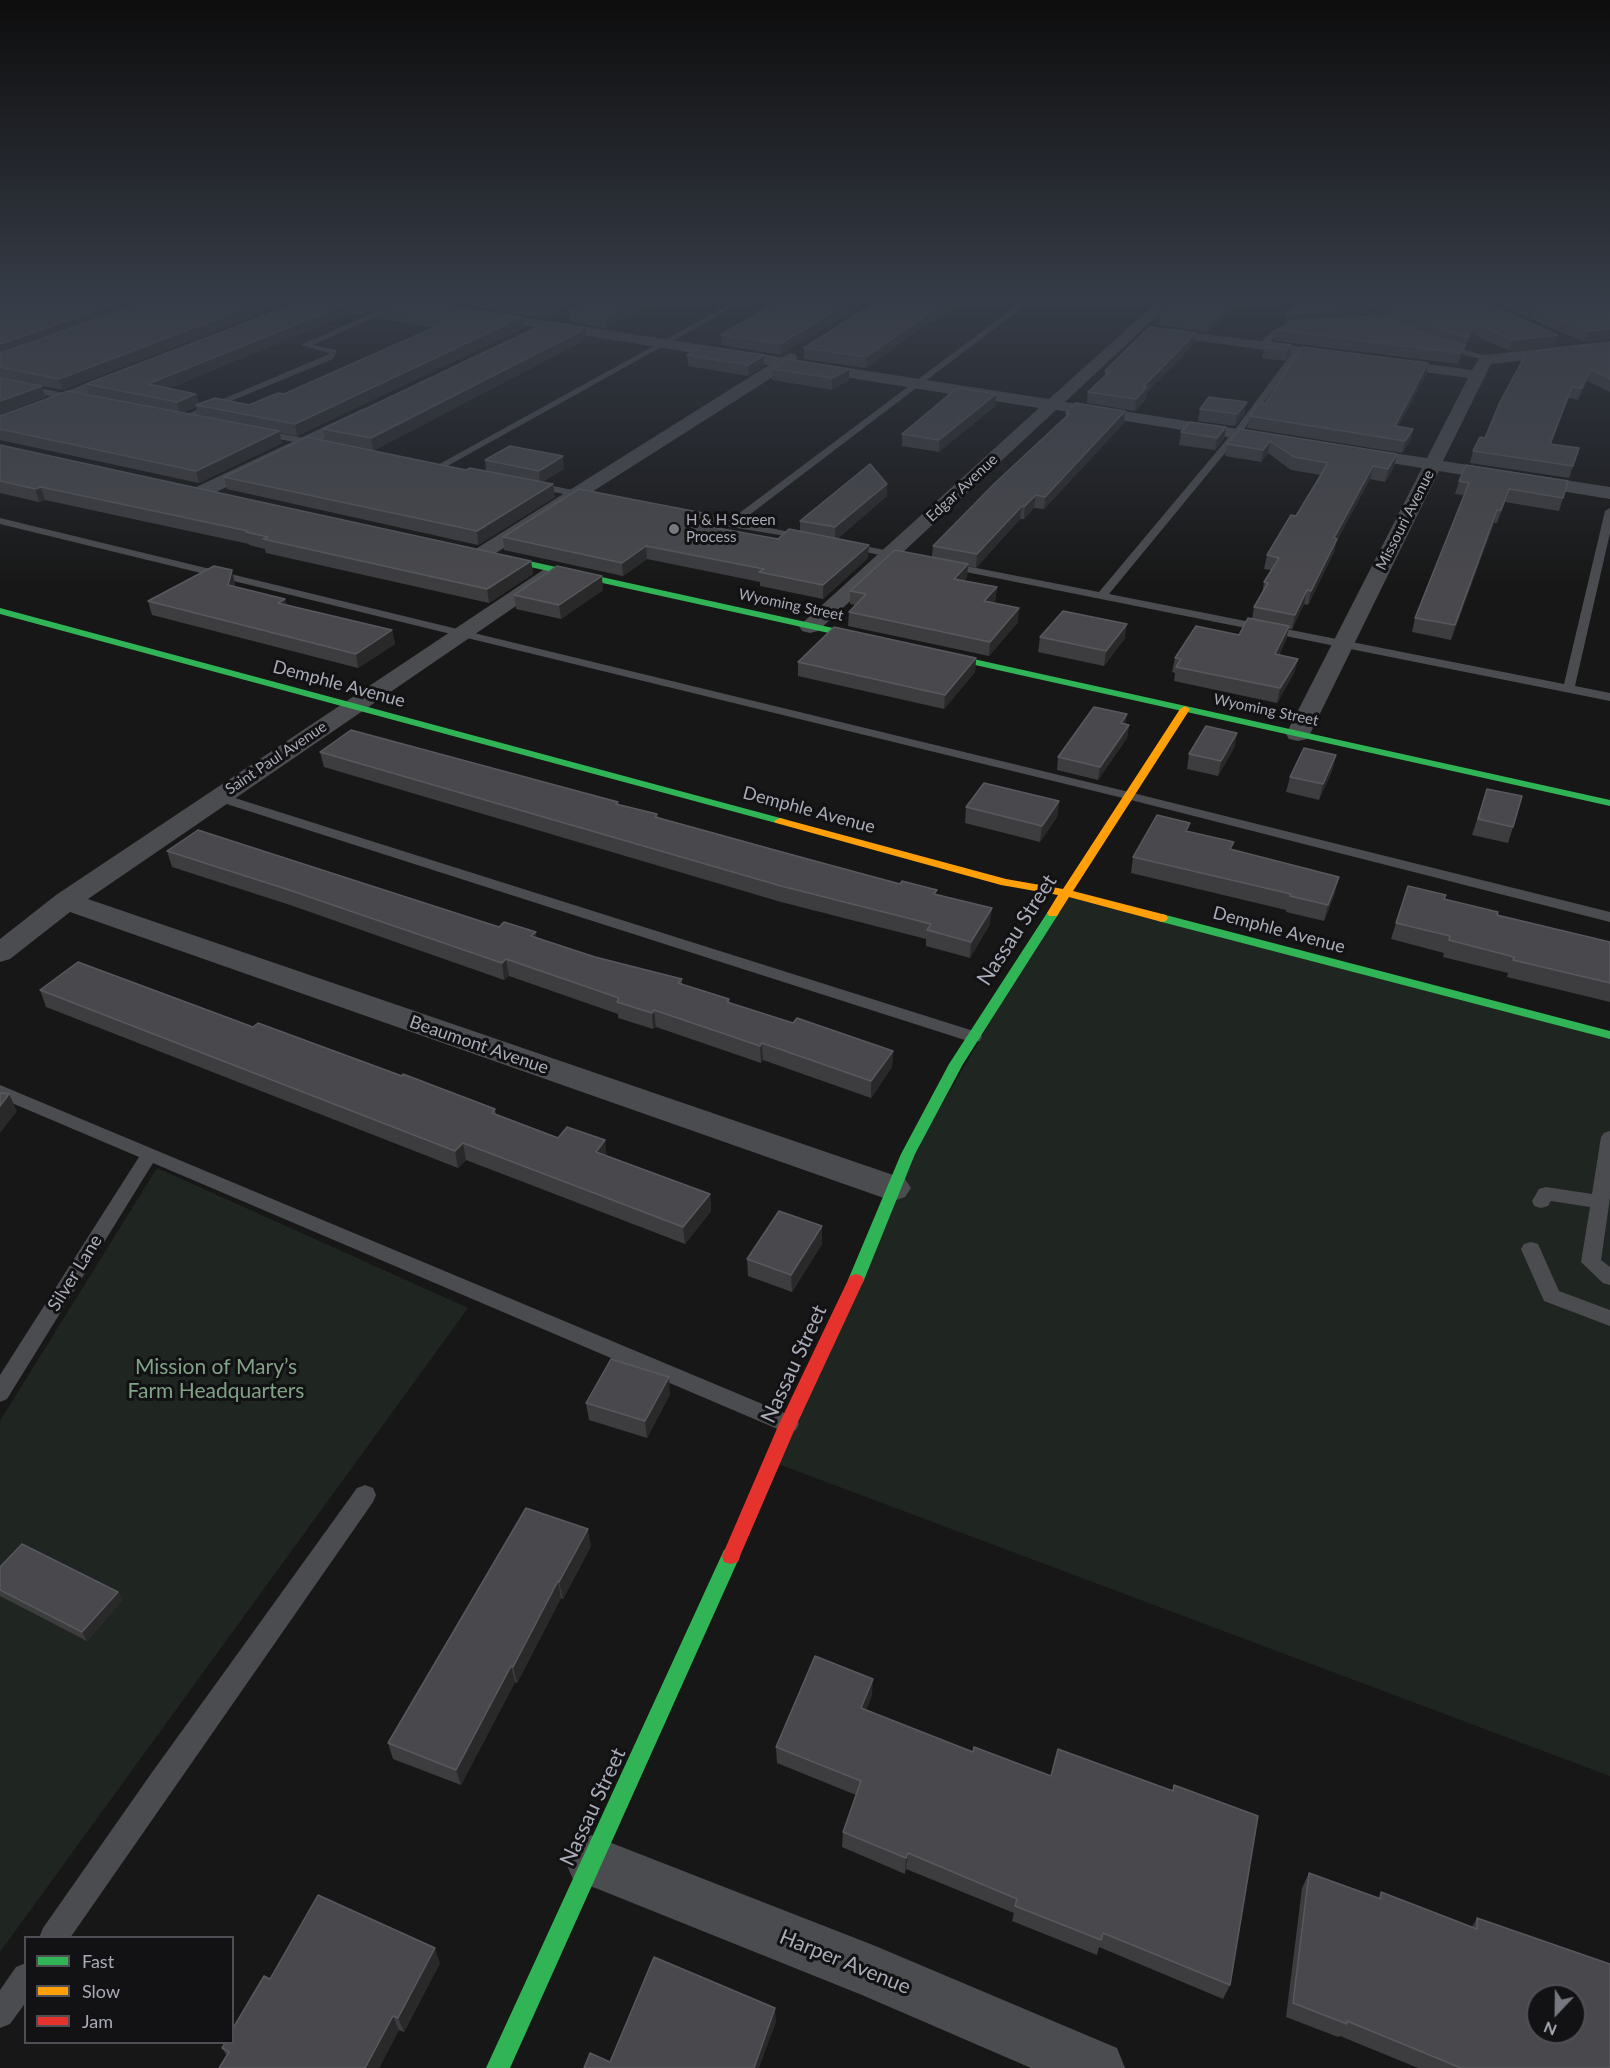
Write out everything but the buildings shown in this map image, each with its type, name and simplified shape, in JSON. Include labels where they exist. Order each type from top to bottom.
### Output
[{"type":"street","points":[[0,423],[66,397]]},
{"type":"street","points":[[475,552],[577,494],[730,397]]},
{"type":"street","points":[[998,397],[1294,443]]},
{"type":"street","name":"Edgar Avenue","points":[[810,626],[1062,397]]},
{"type":"street","name":"Missouri Avenue","points":[[1298,734],[1466,397]]},
{"type":"street","points":[[196,490],[379,406]]},
{"type":"street","points":[[1340,450],[1610,493]]},
{"type":"street","points":[[196,490],[224,497]]},
{"type":"street","name":"Wyoming Street","points":[[475,552],[889,644]]},
{"type":"street","name":"Saint Paul Avenue","points":[[0,953],[66,901],[556,570]]},
{"type":"street","name":"Demphle Avenue","points":[[0,611],[1005,882],[1066,893],[1610,1035]]},
{"type":"street","name":"Wyoming Street","points":[[923,651],[1610,802]]},
{"type":"street","name":"Nassau Street","points":[[498,2068],[773,1462],[788,1424],[849,1297],[893,1188],[956,1064],[1185,709]]},
{"type":"street","name":"Beaumont Avenue","points":[[66,901],[893,1188]]},
{"type":"street","name":"Harper Avenue","points":[[591,1861],[873,1972],[1097,2068]]},
{"type":"lane","points":[[66,397],[89,401]]},
{"type":"lane","points":[[182,418],[234,397]]},
{"type":"lane","points":[[462,471],[433,466],[563,397]]},
{"type":"lane","points":[[731,524],[900,397]]},
{"type":"lane","points":[[1102,596],[1236,434],[1264,397]]},
{"type":"lane","points":[[170,416],[204,422]]},
{"type":"lane","points":[[249,431],[328,446]]},
{"type":"lane","points":[[520,482],[599,498]]},
{"type":"lane","points":[[1569,688],[1610,511]]},
{"type":"lane","points":[[676,513],[912,559]]},
{"type":"lane","points":[[0,521],[1129,796],[1610,917]]},
{"type":"lane","points":[[934,563],[1610,697]]},
{"type":"lane","points":[[219,797],[974,1037]]},
{"type":"lane","points":[[0,1091],[788,1424]]},
{"type":"lane","points":[[1610,1137],[1591,1262],[1610,1278]]},
{"type":"lane","name":"Silver Lane","points":[[0,1393],[150,1154]]},
{"type":"lane","points":[[1541,1201],[1546,1194],[1600,1202]]},
{"type":"lane","points":[[1531,1249],[1551,1296],[1610,1318]]},
{"type":"lane","points":[[54,1936],[365,1495]]},
{"type":"lane","points":[[0,2014],[24,1980]]},
{"type":"green space","points":[[1066,893],[1610,1035],[1610,1776],[773,1462],[893,1188]]},
{"type":"green space","name":"Mission of Mary’s Farm Headquarters","points":[[157,1168],[468,1308],[0,1952],[0,1421]]},
{"type":"traffic: fast","points":[[488,555],[874,640]]},
{"type":"traffic: fast","points":[[0,611],[780,821]]},
{"type":"traffic: fast","points":[[933,653],[1610,803]]},
{"type":"traffic: fast","points":[[856,1280],[908,1154],[956,1064],[1053,913]]},
{"type":"traffic: fast","points":[[1162,918],[1610,1035]]},
{"type":"traffic: fast","points":[[498,2068],[731,1556]]},
{"type":"traffic: slow","points":[[1053,913],[1185,709]]},
{"type":"traffic: slow","points":[[780,821],[1005,882],[1066,893],[1162,918]]},
{"type":"traffic: jam","points":[[731,1556],[788,1424],[856,1280]]},
{"type":"place","name":"H & H Screen Process","points":[[674,529]]}]
